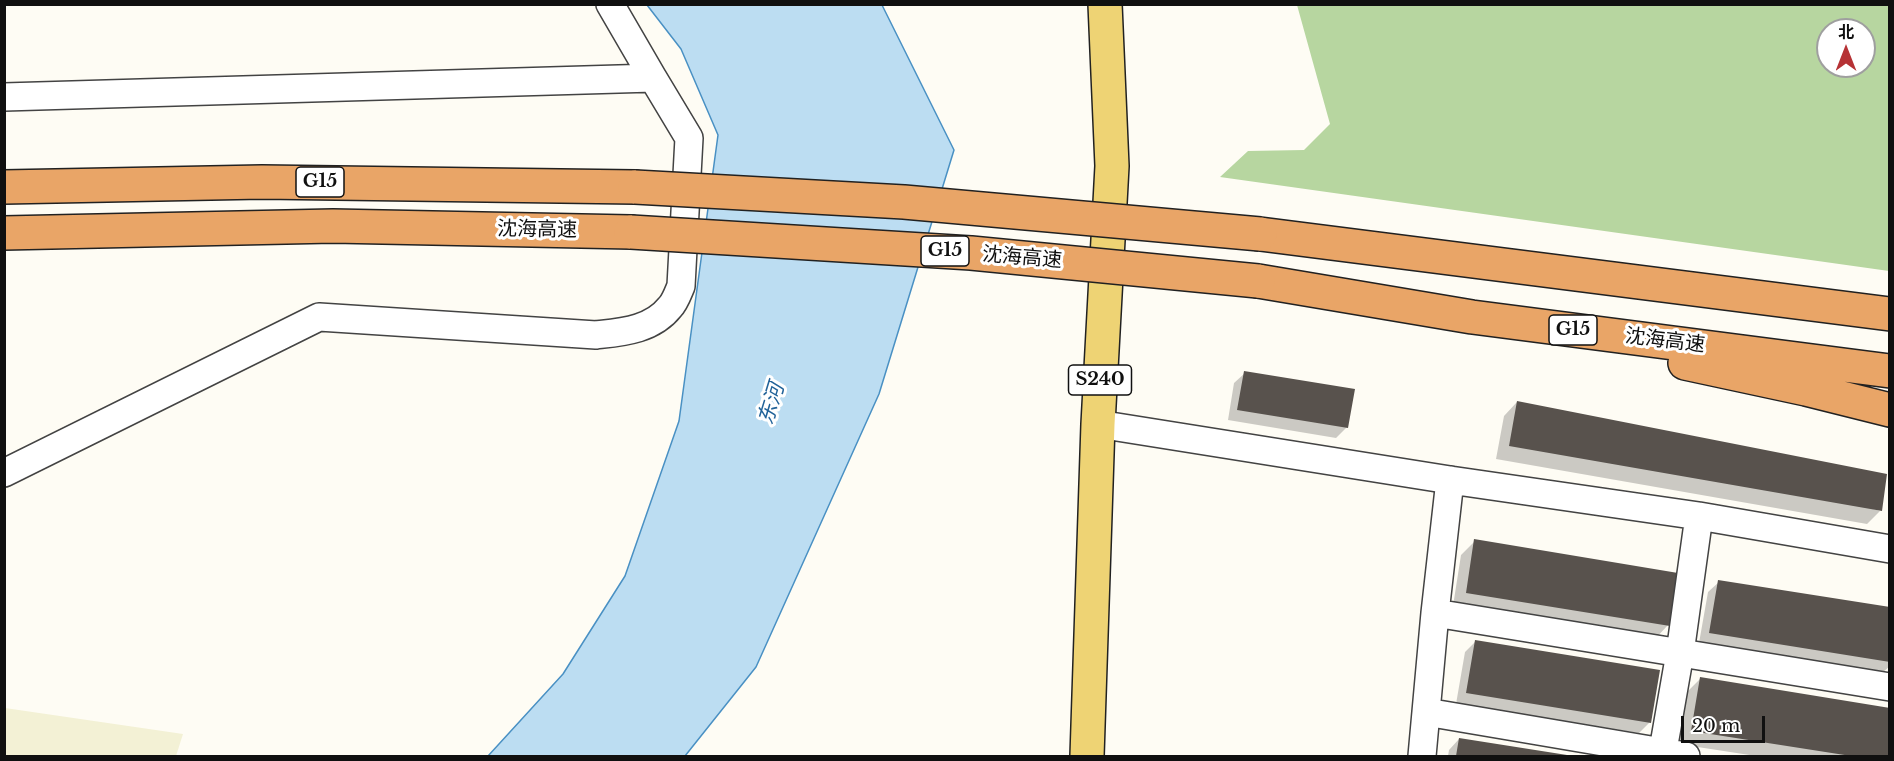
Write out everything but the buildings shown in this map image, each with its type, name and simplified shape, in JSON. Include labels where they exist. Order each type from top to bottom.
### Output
[{"type":"highway","name":"G15","points":[[4,187],[262,182],[636,187],[904,202],[1260,234],[1890,314]]},
{"type":"highway","name":"沈海高速","points":[[4,233],[333,226],[631,232],[971,253],[1258,281],[1472,317],[1890,371]]},
{"type":"highway","points":[[1472,317],[1806,389],[1890,410]]},
{"type":"main road","name":"S240","points":[[1088,756],[1098,424],[1112,166],[1105,4]]},
{"type":"street","points":[[4,473],[319,318],[596,334],[626,331],[650,324],[670,307],[681,286],[689,138],[610,4]]},
{"type":"street","points":[[4,97],[653,78]]},
{"type":"street","points":[[1098,424],[1450,480],[1699,516],[1890,549]]},
{"type":"street","points":[[1422,756],[1450,480]]},
{"type":"street","points":[[1426,712],[1670,755],[1680,653],[1699,516]]},
{"type":"street","points":[[1435,613],[1890,687]]},
{"type":"shaded area","points":[[5,708],[183,734],[176,756],[5,756]]},
{"type":"green space","points":[[1297,5],[1889,5],[1889,271],[1220,177],[1248,151],[1304,150],[1330,124]]},
{"type":"water","name":"东河","points":[[647,5],[882,5],[954,150],[879,394],[756,667],[685,756],[488,756],[563,674],[625,576],[679,421],[718,135],[681,49]]}]
